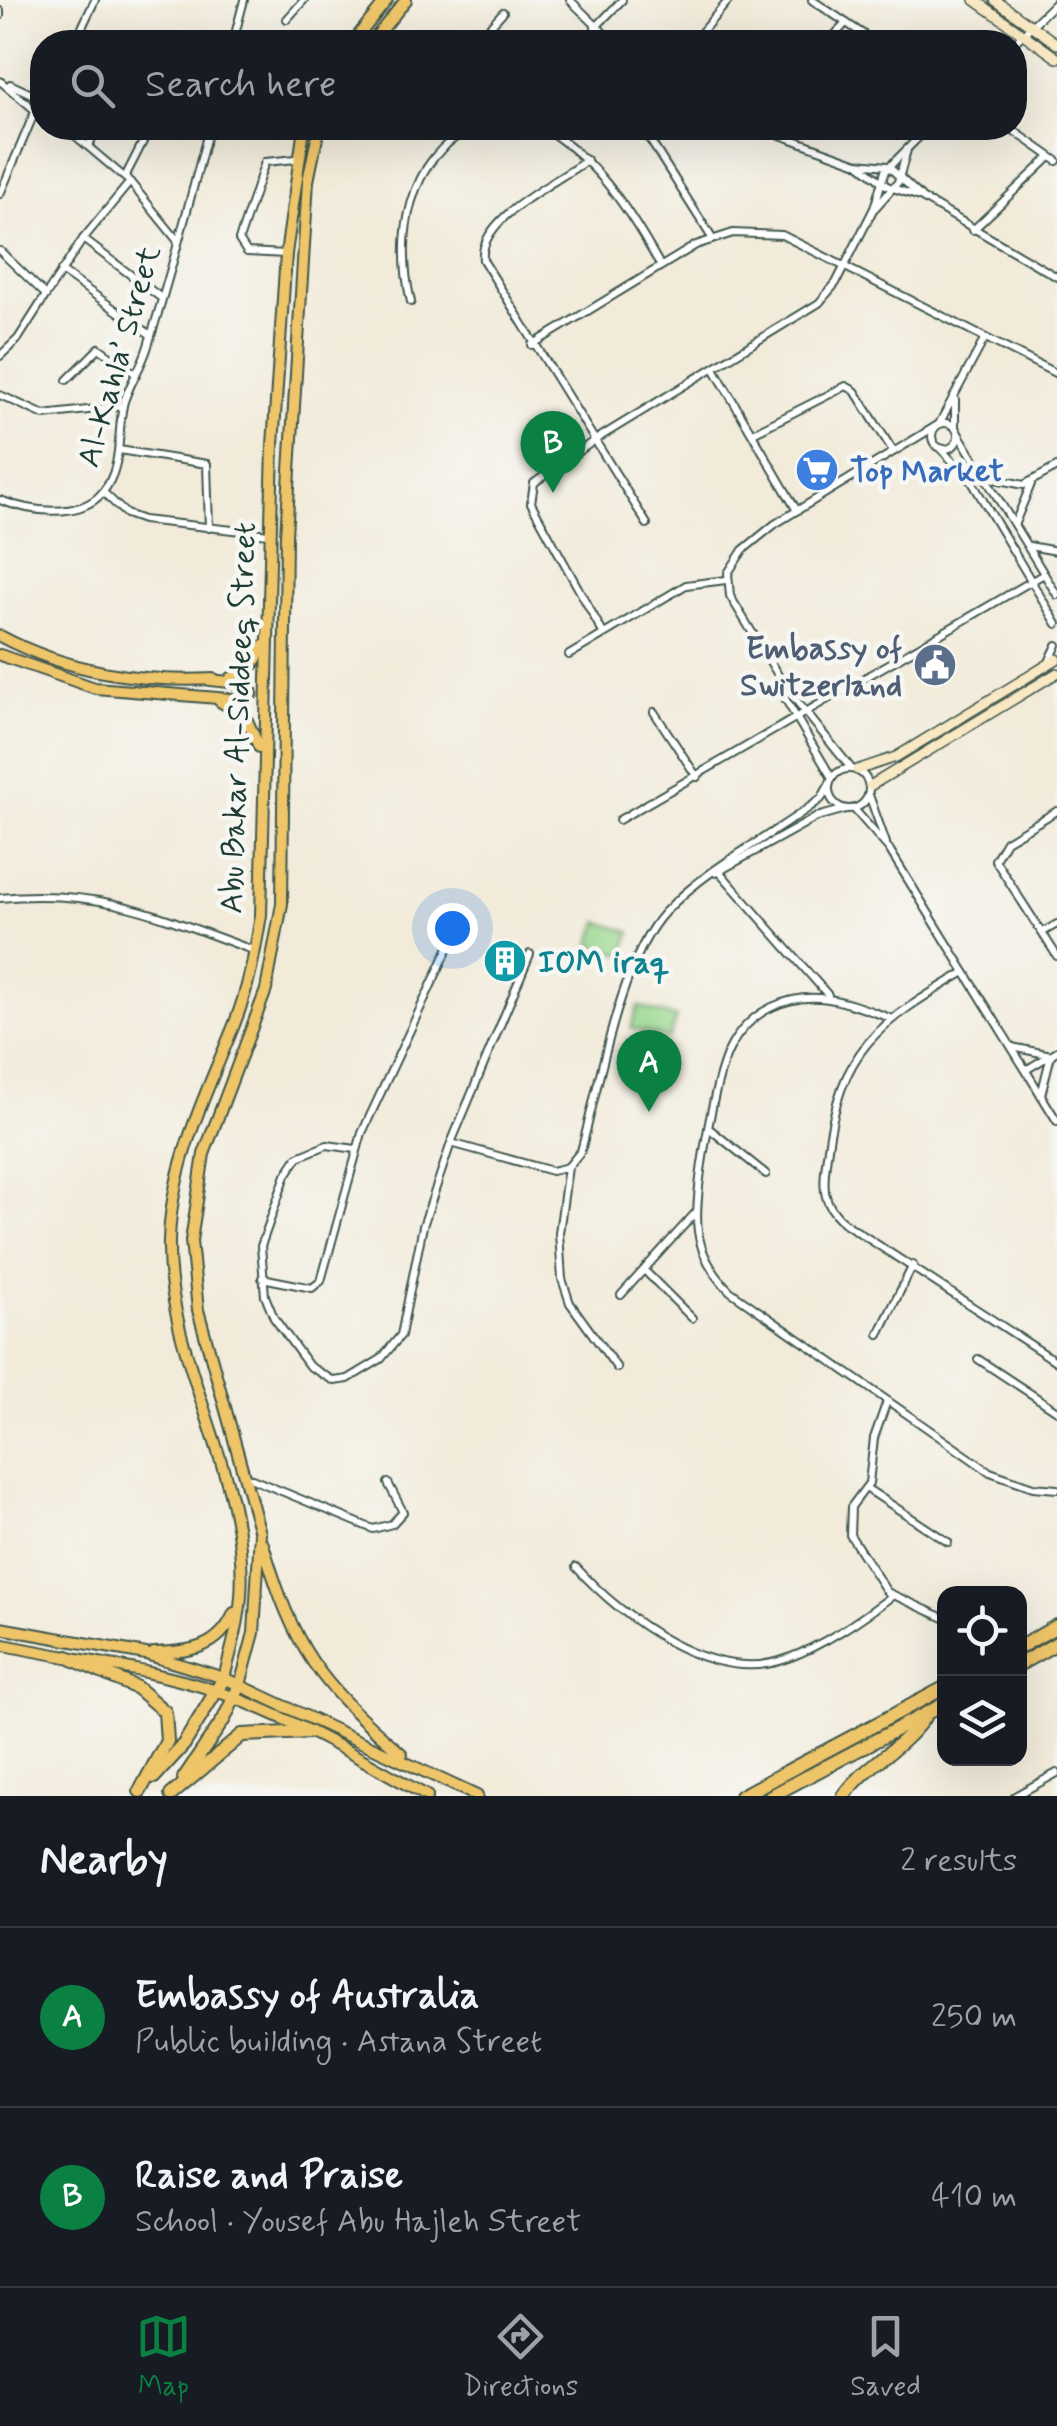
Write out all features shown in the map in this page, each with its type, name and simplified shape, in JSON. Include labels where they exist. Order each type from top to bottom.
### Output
[{"type":"highway","points":[[1027,1643],[1057,1626]]},
{"type":"highway","points":[[1027,1660],[1057,1643]]},
{"type":"highway","points":[[68,1657],[137,1688],[166,1712],[167,1741],[137,1793]]},
{"type":"highway","name":"Abu Bakar Al-Siddeeq Street","points":[[137,1793],[184,1744],[224,1678]]},
{"type":"highway","name":"Abu Bakar Al-Siddeeq Street","points":[[171,1796],[211,1741],[237,1691]]},
{"type":"highway","points":[[741,1796],[937,1692]]},
{"type":"highway","points":[[771,1796],[937,1708]]},
{"type":"highway","points":[[844,1796],[868,1770],[912,1735],[926,1714]]},
{"type":"highway","points":[[171,1796],[242,1736],[264,1731],[310,1732]]},
{"type":"main road","points":[[363,30],[387,0]]},
{"type":"main road","points":[[383,30],[406,0]]},
{"type":"main road","name":"Abu Bakar Al-Siddeeq Street","points":[[224,1678],[241,1593],[234,1518],[178,1318],[169,1245],[174,1187],[185,1143],[234,1024],[255,951],[262,898],[269,534],[286,254],[301,140]]},
{"type":"main road","name":"Abu Bakar Al-Siddeeq Street","points":[[237,1691],[254,1633],[260,1533],[198,1310],[192,1226],[204,1154],[272,970],[282,904],[286,536],[308,181],[317,140]]},
{"type":"main road","points":[[210,680],[232,678],[249,668],[261,653],[267,631]]},
{"type":"main road","points":[[0,636],[95,670],[154,679],[245,682],[253,690],[246,700],[95,688],[0,655]]},
{"type":"main road","points":[[211,698],[245,716],[262,760]]},
{"type":"main road","points":[[260,1533],[279,1595],[304,1654],[349,1708],[410,1762]]},
{"type":"main road","points":[[146,1654],[181,1652],[212,1643],[228,1626],[241,1593]]},
{"type":"main road","points":[[0,1628],[146,1654],[224,1678],[237,1691],[427,1796]]},
{"type":"main road","points":[[0,1644],[143,1670],[217,1692],[237,1691],[410,1762],[477,1796]]},
{"type":"street","points":[[236,30],[244,0]]},
{"type":"street","points":[[288,19],[304,0]]},
{"type":"street","points":[[570,0],[597,30]]},
{"type":"street","points":[[595,28],[622,0]]},
{"type":"street","points":[[704,30],[728,0]]},
{"type":"street","points":[[812,0],[857,30]]},
{"type":"street","points":[[975,0],[1019,30]]},
{"type":"street","points":[[995,0],[1057,44]]},
{"type":"street","points":[[1027,32],[1057,1]]},
{"type":"street","points":[[80,30],[91,3]]},
{"type":"street","points":[[487,30],[503,12]]},
{"type":"street","points":[[839,30],[846,23]]},
{"type":"street","points":[[1027,36],[1057,58]]},
{"type":"street","points":[[0,80],[30,92]]},
{"type":"street","points":[[0,80],[30,106]]},
{"type":"street","points":[[0,194],[30,132]]},
{"type":"street","points":[[82,140],[127,180],[177,240]]},
{"type":"street","points":[[88,145],[90,140]]},
{"type":"street","points":[[0,356],[18,339],[127,180],[145,140]]},
{"type":"street","name":"Al-Kahla’ Street","points":[[0,500],[35,509],[70,509],[91,502],[103,492],[119,450],[123,406],[150,335],[206,140]]},
{"type":"street","points":[[410,302],[402,246],[413,199],[432,160],[456,140]]},
{"type":"street","points":[[560,140],[588,160],[621,198],[660,265]]},
{"type":"street","points":[[651,140],[712,238]]},
{"type":"street","points":[[795,140],[858,162],[888,166],[901,174],[920,197]]},
{"type":"street","points":[[603,633],[529,499],[534,483],[595,440],[810,310],[830,292],[846,265],[874,208],[888,166],[916,140]]},
{"type":"street","points":[[973,230],[1054,159],[1027,140]]},
{"type":"street","points":[[874,208],[893,190],[907,149]]},
{"type":"street","points":[[286,254],[247,252],[239,240],[265,162],[296,160]]},
{"type":"street","points":[[588,160],[495,223],[483,244],[488,271],[647,524]]},
{"type":"street","points":[[858,162],[893,190],[920,197],[1057,277]]},
{"type":"street","points":[[0,171],[9,176]]},
{"type":"street","points":[[532,344],[660,265],[712,238],[750,232],[782,235],[1057,374]]},
{"type":"street","points":[[83,239],[160,297]]},
{"type":"street","points":[[0,251],[46,296]]},
{"type":"street","points":[[61,271],[150,335]]},
{"type":"street","points":[[726,580],[743,550],[796,510],[937,425],[955,399],[985,338]]},
{"type":"street","points":[[67,380],[99,348],[136,374]]},
{"type":"street","points":[[715,370],[796,510]]},
{"type":"street","points":[[753,433],[846,386],[855,391],[893,452]]},
{"type":"street","points":[[0,395],[44,415],[123,406]]},
{"type":"street","points":[[914,442],[952,447],[955,399]]},
{"type":"street","points":[[937,425],[956,430],[1057,595]]},
{"type":"street","points":[[937,425],[938,446],[972,482],[1057,624]]},
{"type":"street","points":[[119,450],[207,464],[209,528]]},
{"type":"street","points":[[985,477],[1012,486],[1031,483],[1057,467]]},
{"type":"street","points":[[1015,524],[1031,483]]},
{"type":"street","points":[[103,492],[132,516],[269,534]]},
{"type":"street","points":[[1028,546],[1057,551]]},
{"type":"street","points":[[619,820],[1044,574]]},
{"type":"street","points":[[569,654],[686,585],[726,580]]},
{"type":"street","points":[[726,580],[738,610],[782,684],[830,782],[832,801],[850,809],[889,849],[1057,1122]]},
{"type":"street","points":[[617,1368],[592,1338],[564,1290],[559,1233],[568,1167],[582,1151],[642,943],[664,914],[710,876],[821,799],[830,782],[853,769],[896,756],[1052,662],[1057,645]]},
{"type":"street","points":[[718,871],[817,817],[850,809],[869,791],[1057,673]]},
{"type":"street","points":[[782,684],[808,711],[831,748],[869,791],[889,849]]},
{"type":"street","points":[[654,712],[697,777]]},
{"type":"street","points":[[1057,811],[1006,841],[995,855],[1057,956]]},
{"type":"street","points":[[718,871],[829,996],[890,1018]]},
{"type":"street","points":[[0,898],[98,898],[184,922],[255,951]]},
{"type":"street","points":[[262,1278],[308,1288],[319,1285],[356,1149],[463,917]]},
{"type":"street","points":[[1043,932],[1057,924]]},
{"type":"street","points":[[356,1149],[316,1146],[291,1166],[264,1231],[262,1278],[274,1318],[321,1376],[348,1380],[381,1359],[404,1326],[423,1226],[452,1144],[530,954]]},
{"type":"street","points":[[965,972],[890,1018],[851,1066],[832,1114],[823,1189],[836,1216],[1057,1362]]},
{"type":"street","points":[[829,996],[774,1006],[746,1026],[725,1059],[698,1210],[702,1245],[722,1282],[990,1472],[1057,1489]]},
{"type":"street","points":[[1011,1047],[1054,1053]]},
{"type":"street","points":[[1026,1070],[1054,1053]]},
{"type":"street","points":[[1041,1095],[1054,1053]]},
{"type":"street","points":[[710,1129],[766,1174]]},
{"type":"street","points":[[452,1144],[552,1171],[568,1167]]},
{"type":"street","points":[[621,1296],[698,1210]]},
{"type":"street","points":[[878,1334],[913,1265]]},
{"type":"street","points":[[644,1270],[692,1318]]},
{"type":"street","points":[[978,1360],[1057,1410]]},
{"type":"street","points":[[887,1401],[874,1438],[866,1488],[852,1507],[850,1535],[876,1579],[892,1596],[937,1615]]},
{"type":"street","points":[[244,1476],[373,1529],[392,1524],[403,1512],[388,1483]]},
{"type":"street","points":[[866,1488],[948,1542]]},
{"type":"street","points":[[576,1567],[636,1624],[684,1648],[735,1662],[784,1660],[832,1636],[892,1596]]},
{"type":"street","points":[[1027,1635],[1039,1636]]},
{"type":"street","points":[[1015,1796],[1057,1773]]},
{"type":"green space","points":[[599,922],[631,932],[623,955],[591,945]]},
{"type":"green space","points":[[638,1006],[676,1018],[669,1039],[631,1028]]},
{"type":"place","name":"Top Market","points":[[817,470]]},
{"type":"place","name":"Raise and Praise","points":[[553,493]]},
{"type":"place","name":"Embassy of Switzerland","points":[[935,665]]},
{"type":"place","name":"IOM iraq","points":[[505,961]]},
{"type":"place","name":"Embassy of Australia","points":[[649,1112]]}]
